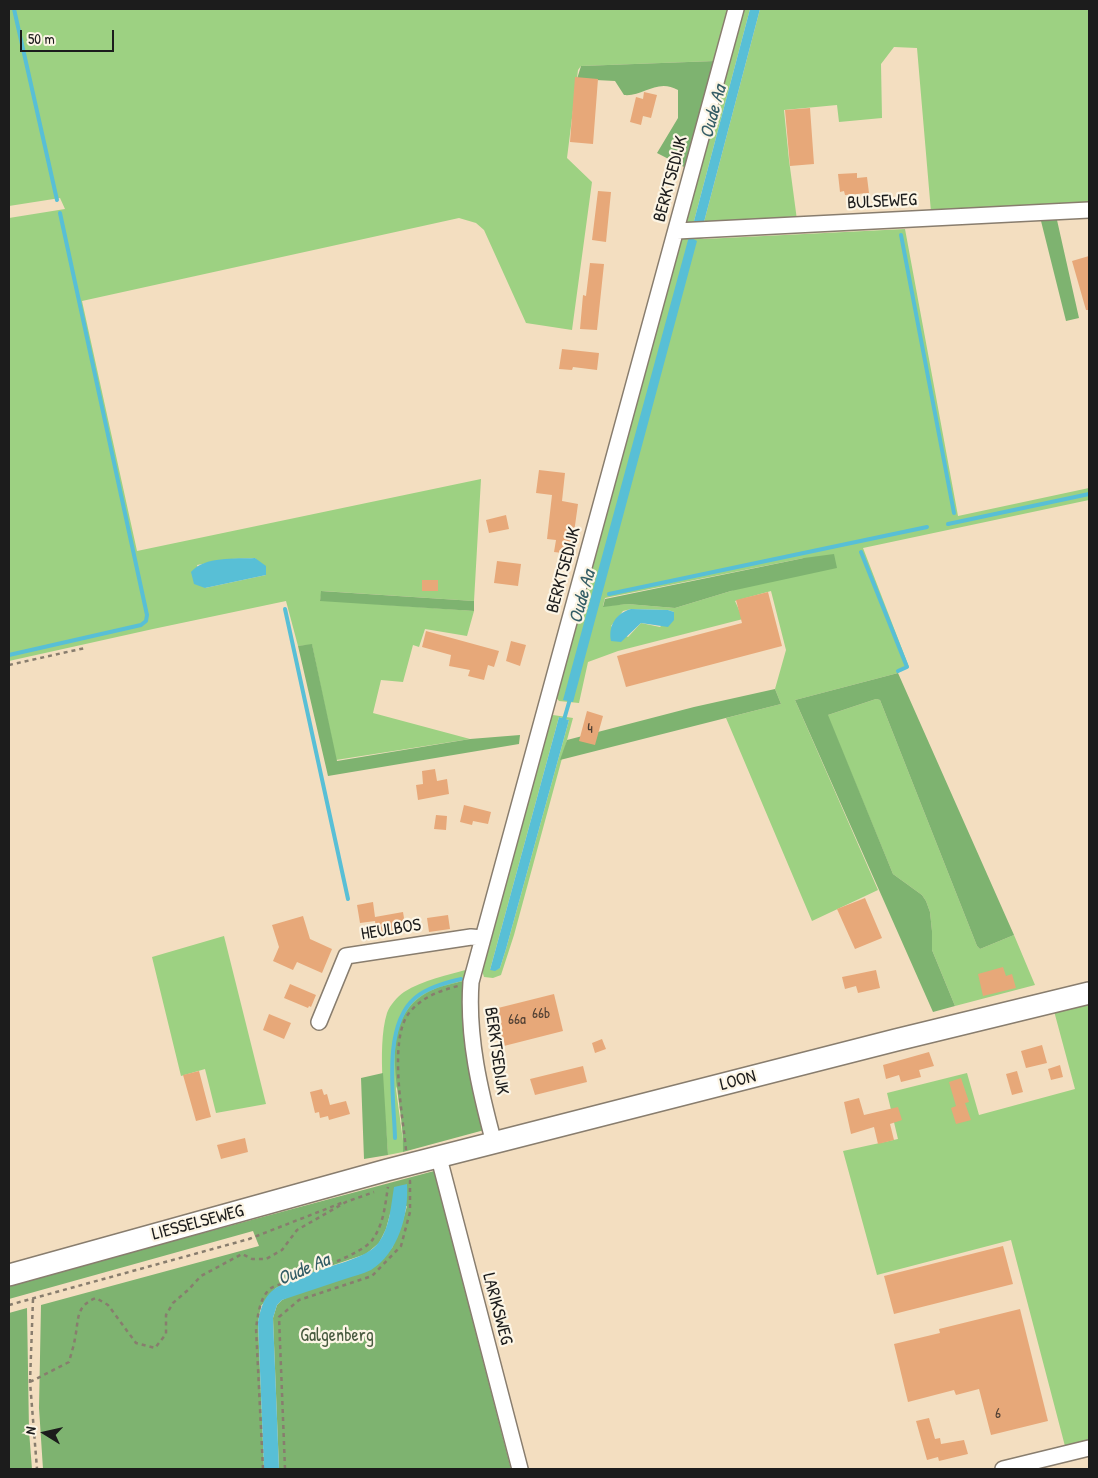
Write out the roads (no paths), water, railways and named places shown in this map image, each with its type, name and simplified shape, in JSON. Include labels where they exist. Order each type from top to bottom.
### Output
[{"type":"main road","name":"LOON","points":[[392,1182],[439,1158],[896,1040],[1089,993]]},
{"type":"main road","name":"LIESSELSEWEG","points":[[9,1275],[392,1182]]},
{"type":"street","name":"BERKTSEDIJK","points":[[494,1144],[471,1036],[469,1006],[471,982],[736,9]]},
{"type":"street","name":"BULSEWEG","points":[[677,231],[1089,210]]},
{"type":"street","name":"HEULBOS","points":[[319,1022],[346,956],[471,937],[483,938]]},
{"type":"street","name":"LARIKSWEG","points":[[439,1158],[520,1469]]},
{"type":"street","points":[[1003,1469],[1089,1448]]},
{"type":"water","points":[[750,9],[760,9],[704,222],[694,221]]},
{"type":"water","points":[[690,237],[697,241],[573,702],[563,700],[688,240]]},
{"type":"water","points":[[255,558],[266,566],[266,575],[205,588],[194,584],[191,572],[204,563],[221,559]]},
{"type":"water","points":[[631,609],[668,610],[674,612],[674,620],[668,627],[641,623],[621,642],[611,641],[610,635],[614,621],[621,614]]},
{"type":"water","points":[[559,717],[569,720],[500,968],[495,971],[490,970]]},
{"type":"water","points":[[407,1184],[406,1208],[400,1232],[388,1254],[380,1263],[371,1270],[282,1300],[277,1305],[273,1318],[279,1469],[264,1469],[258,1322],[265,1300],[269,1294],[284,1284],[306,1274],[354,1258],[373,1248],[386,1230],[394,1187]]},
{"type":"waterway","points":[[14,9],[57,200]]},
{"type":"waterway","points":[[9,655],[141,625],[146,621],[147,615],[60,213]]},
{"type":"waterway","points":[[901,235],[954,513]]},
{"type":"waterway","points":[[948,524],[1089,494]]},
{"type":"waterway","points":[[609,594],[927,527]]},
{"type":"waterway","points":[[861,552],[907,667],[898,671]]},
{"type":"waterway","points":[[285,609],[348,899]]},
{"type":"waterway","name":"Oude Aa","points":[[563,723],[570,699]]},
{"type":"waterway","name":"Oude Aa","points":[[395,1138],[392,1064],[398,1026],[405,1010],[420,994],[437,986],[461,979]]},
{"type":"park label","name":"Galgenberg","points":[[337,1336]]}]
